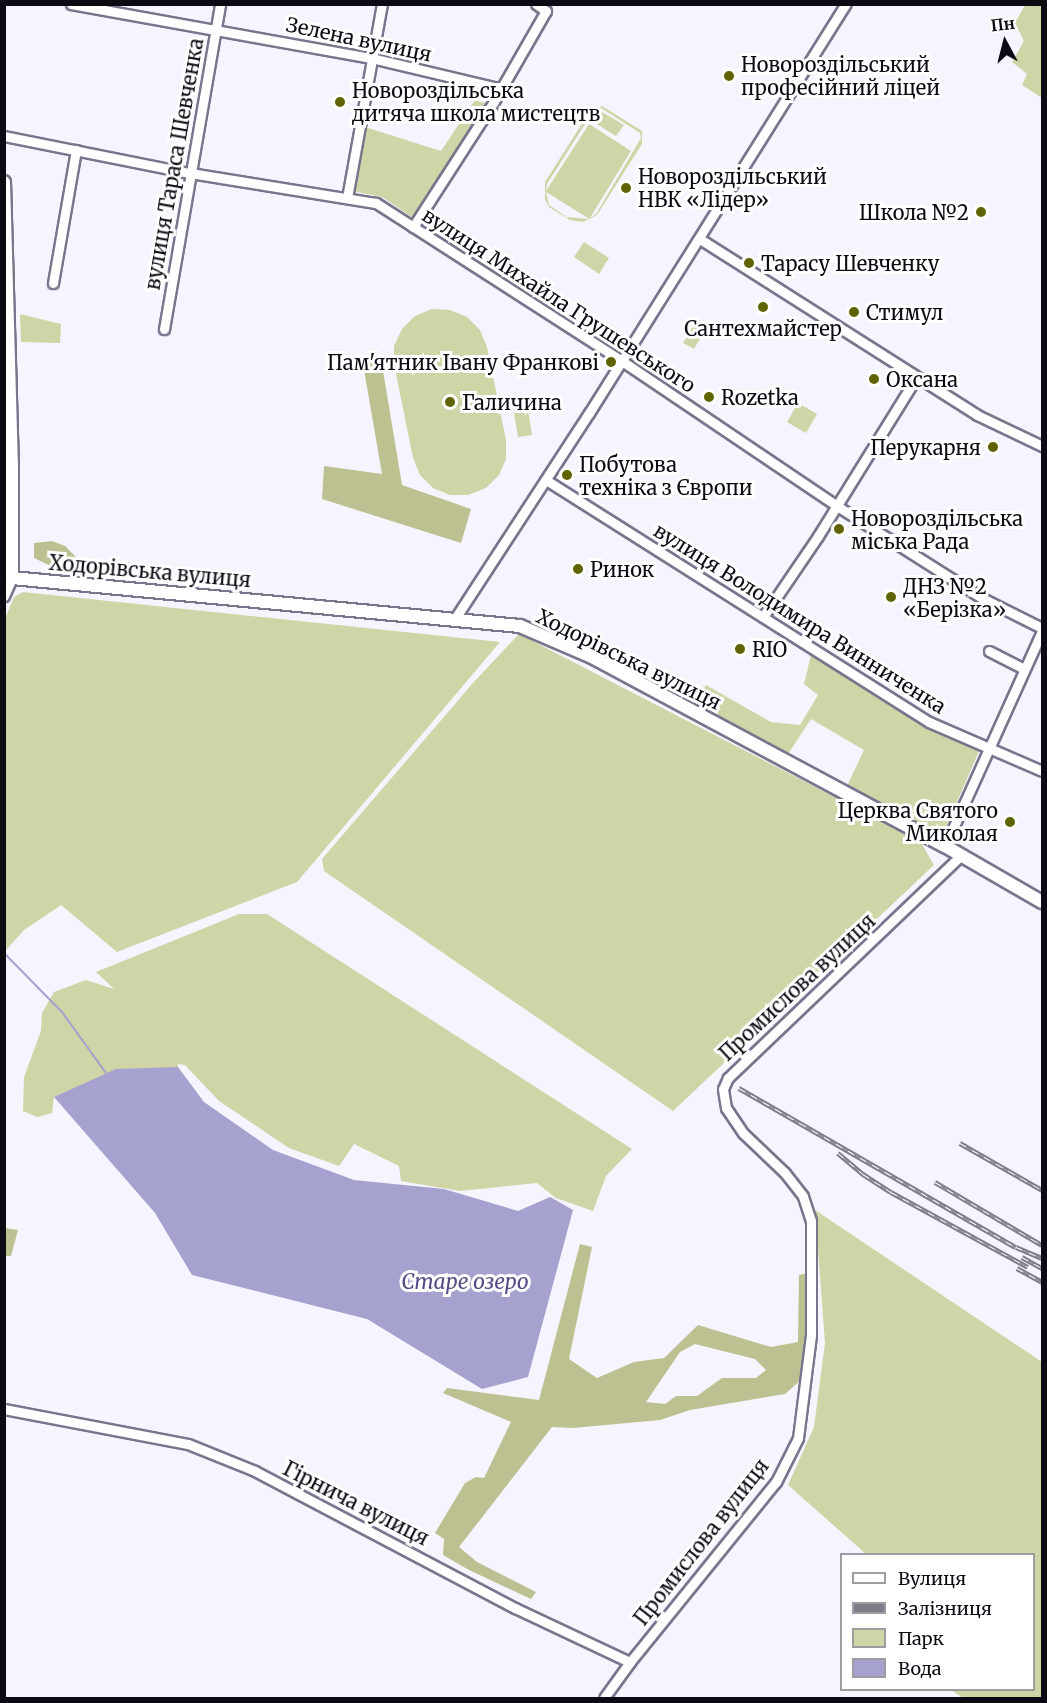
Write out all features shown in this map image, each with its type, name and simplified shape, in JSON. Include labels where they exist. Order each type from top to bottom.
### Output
[{"type":"main road","points":[[4,182],[8,222],[6,350],[12,462],[8,577]]},
{"type":"main road","name":"Ходорівська вулиця","points":[[8,577],[519,626],[559,642],[962,855],[1042,902]]},
{"type":"street","name":"Зелена вулиця","points":[[70,4],[101,7],[371,58],[502,89]]},
{"type":"street","name":"вулиця Тараса Шевченка","points":[[164,329],[189,173],[220,4]]},
{"type":"street","points":[[347,198],[381,4]]},
{"type":"street","points":[[413,227],[502,89],[546,11],[536,4]]},
{"type":"street","points":[[454,620],[700,239],[846,4]]},
{"type":"street","name":"вулиця Михайла Грушевського","points":[[4,136],[189,173],[376,203],[622,361],[837,506],[982,598],[1042,629]]},
{"type":"street","points":[[53,283],[76,150]]},
{"type":"street","points":[[700,239],[977,415],[1042,446]]},
{"type":"street","points":[[763,618],[837,506],[916,378]]},
{"type":"street","name":"вулиця Володимира Винниченка","points":[[546,480],[929,722],[1042,771]]},
{"type":"street","points":[[4,596],[8,577]]},
{"type":"street","points":[[945,846],[1042,629]]},
{"type":"street","points":[[989,651],[1024,669]]},
{"type":"street","name":"Промислова вулиця","points":[[630,1662],[776,1482],[798,1438],[811,1335],[811,1221],[803,1196],[785,1173],[743,1133],[726,1108],[723,1089],[728,1078],[962,855]]},
{"type":"street","name":"Гірнича вулиця","points":[[4,1409],[188,1444],[227,1459],[378,1533],[515,1608],[630,1662]]},
{"type":"street","points":[[604,1698],[630,1662]]},
{"type":"green space","points":[[1025,5],[1042,5],[1042,98],[1022,85],[1027,74],[1012,62],[1024,41],[1015,23]]},
{"type":"green space","points":[[475,100],[488,104],[415,219],[382,197],[352,191],[365,127],[441,151]]},
{"type":"green space","points":[[602,106],[642,131],[642,144],[597,215],[589,219],[583,222],[570,220],[549,207],[545,199],[545,182],[590,111]],"holes":[[[601,108],[640,133],[641,138],[596,214],[590,218],[631,151],[589,124],[546,191],[547,184],[592,113]],[[546,192],[589,219],[566,217],[549,205]]]},
{"type":"green space","points":[[602,112],[624,125],[616,136],[595,123]]},
{"type":"green space","points":[[584,242],[609,258],[599,274],[574,257]]},
{"type":"green space","name":"Галичина","points":[[432,309],[450,310],[467,317],[480,330],[487,347],[506,440],[506,459],[499,475],[486,488],[468,495],[450,495],[433,488],[420,475],[413,458],[394,364],[394,346],[402,329],[415,316]]},
{"type":"green space","points":[[20,314],[61,324],[60,343],[21,342]]},
{"type":"green space","points":[[697,319],[708,325],[694,349],[683,343]]},
{"type":"green space","points":[[381,359],[402,485],[471,509],[461,543],[322,499],[324,466],[382,474],[363,364]]},
{"type":"green space","points":[[798,403],[817,414],[806,433],[787,422]]},
{"type":"green space","points":[[528,410],[532,435],[518,437],[514,413]]},
{"type":"green space","points":[[52,541],[65,546],[77,558],[77,571],[53,567],[34,558],[34,543]]},
{"type":"green space","points":[[23,592],[500,642],[297,882],[117,952],[61,905],[24,930],[5,951],[5,619],[14,597]]},
{"type":"green space","points":[[519,634],[920,841],[934,865],[673,1111],[324,871],[322,859],[473,683]]},
{"type":"green space","points":[[811,655],[926,726],[980,749],[942,836],[847,786],[864,750],[811,719],[788,754],[695,705],[706,685],[771,722],[800,725],[818,695],[804,684]]},
{"type":"green space","points":[[239,914],[267,914],[632,1149],[606,1176],[593,1211],[556,1198],[537,1183],[460,1191],[401,1181],[399,1166],[354,1144],[339,1166],[289,1148],[219,1101],[185,1065],[178,1064],[178,1067],[54,1097],[52,1113],[37,1117],[23,1111],[24,1077],[41,1031],[42,1013],[54,992],[86,980],[114,989],[96,972]]},
{"type":"green space","points":[[815,1210],[1042,1362],[1042,1698],[963,1698],[952,1691],[1035,1691],[1035,1553],[865,1553],[788,1485],[814,1427],[825,1343]]},
{"type":"green space","points":[[5,1228],[18,1230],[11,1256],[5,1256]]},
{"type":"green space","points":[[580,1244],[592,1247],[569,1359],[597,1378],[634,1362],[664,1358],[698,1325],[771,1347],[798,1342],[799,1275],[808,1273],[807,1339],[802,1379],[785,1394],[690,1410],[660,1420],[573,1428],[552,1427],[459,1547],[477,1562],[536,1592],[531,1599],[443,1555],[444,1539],[435,1533],[465,1483],[476,1477],[484,1478],[511,1422],[443,1393],[447,1388],[539,1400]],"holes":[[[695,1344],[755,1359],[766,1370],[756,1378],[722,1378],[697,1396],[676,1396],[665,1404],[646,1402],[680,1352]]]},
{"type":"water","name":"Старе озеро","points":[[178,1067],[204,1102],[273,1150],[354,1180],[444,1189],[518,1211],[550,1197],[573,1210],[528,1377],[482,1389],[367,1319],[192,1275],[155,1213],[54,1097],[116,1069]]},
{"type":"waterway","points":[[4,953],[62,1012],[106,1073]]},
{"type":"railway","points":[[739,1088],[1016,1247],[1042,1258]]},
{"type":"railway","points":[[960,1143],[1042,1190]]},
{"type":"railway","points":[[838,1153],[863,1174],[891,1192],[1028,1267]]},
{"type":"railway","points":[[935,1182],[1042,1245]]},
{"type":"railway","points":[[1022,1257],[1042,1268]]},
{"type":"railway","points":[[1017,1268],[1042,1282]]},
{"type":"place","name":"Новороздільський професійний ліцей","points":[[729,76]]},
{"type":"place","name":"Новороздільська дитяча школа мистецтв","points":[[340,102]]},
{"type":"place","name":"Новороздільський НВК «Лідер»","points":[[626,188]]},
{"type":"place","name":"Школа №2","points":[[981,212]]},
{"type":"place","name":"Тарасу Шевченку","points":[[749,263]]},
{"type":"place","name":"Сантехмайстер","points":[[763,307]]},
{"type":"place","name":"Стимул","points":[[854,312]]},
{"type":"place","name":"Пам'ятник Івану Франкові","points":[[611,362]]},
{"type":"place","name":"Оксана","points":[[874,379]]},
{"type":"place","name":"Rozetka","points":[[709,397]]},
{"type":"place","name":"Галичина","points":[[450,402]]},
{"type":"place","name":"Перукарня","points":[[993,447]]},
{"type":"place","name":"Побутова техніка з Європи","points":[[567,475]]},
{"type":"place","name":"Новороздільська міська Рада","points":[[839,529]]},
{"type":"place","name":"Ринок","points":[[578,569]]},
{"type":"place","name":"ДНЗ №2 «Берізка»","points":[[891,597]]},
{"type":"place","name":"RIO","points":[[740,649]]},
{"type":"place","name":"Церква Святого Миколая","points":[[1010,822]]}]
